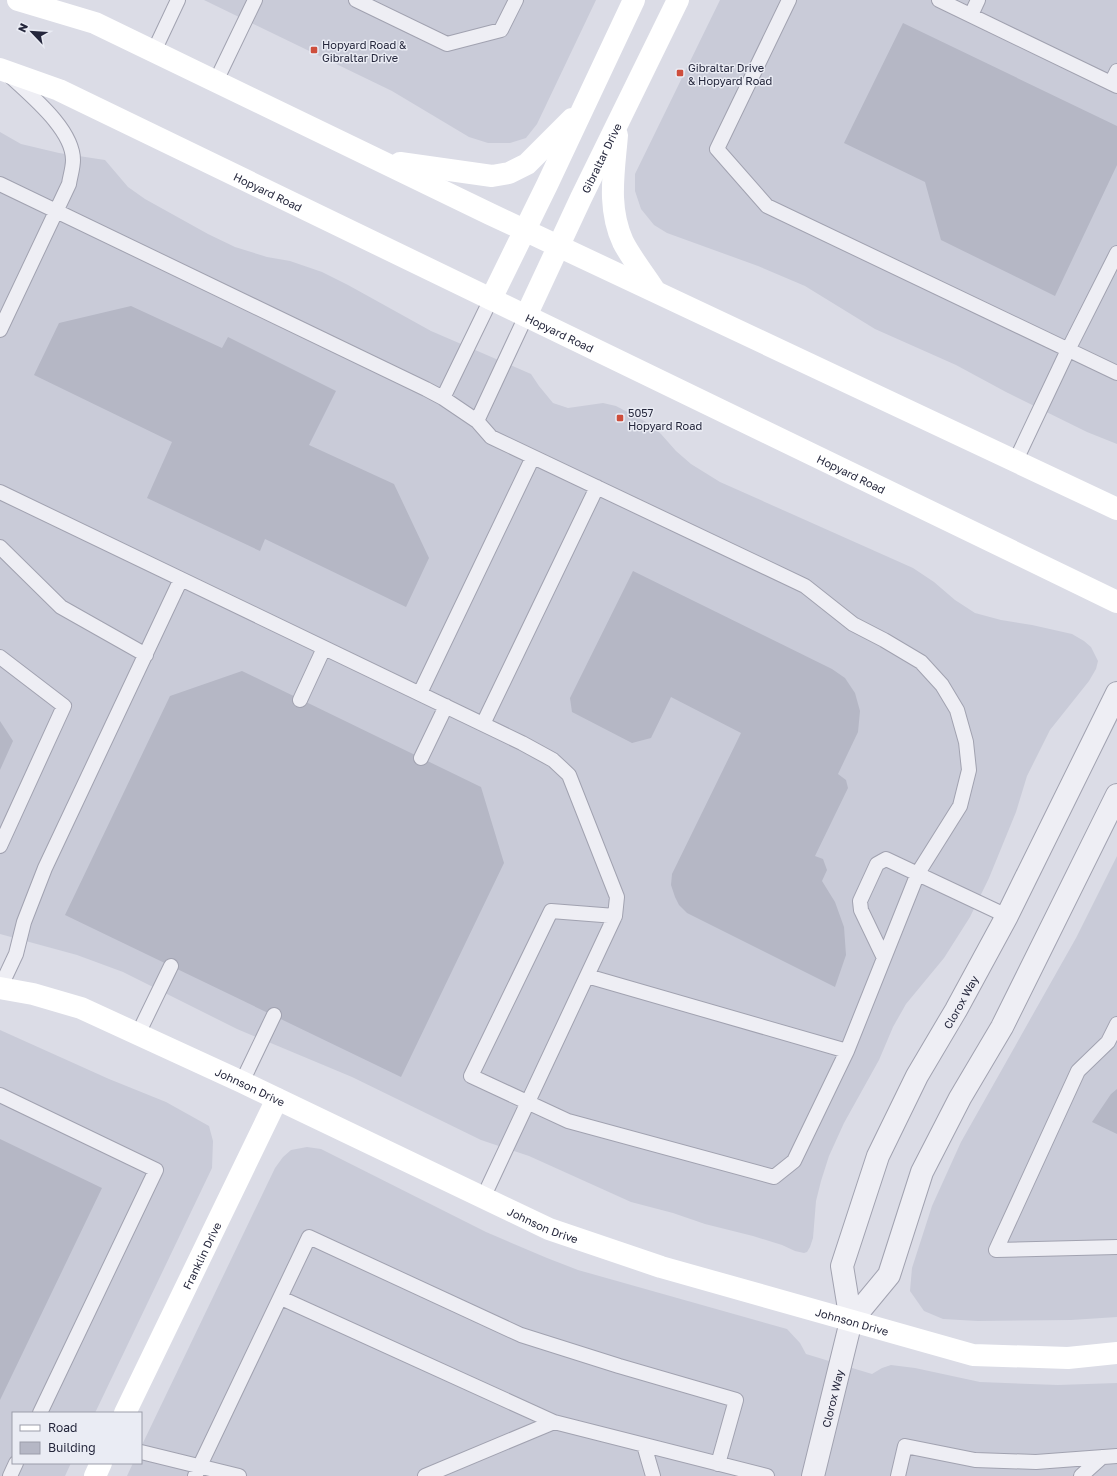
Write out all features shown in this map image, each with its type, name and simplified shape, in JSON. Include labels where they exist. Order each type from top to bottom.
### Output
[{"type":"main road","points":[[18,0],[95,23],[525,230],[1016,460],[1117,509]]},
{"type":"main road","points":[[491,299],[634,0]]},
{"type":"main road","name":"Gibraltar Drive","points":[[526,316],[678,0]]},
{"type":"main road","name":"Hopyard Road","points":[[2,70],[59,90],[1117,602]]},
{"type":"main road","points":[[381,160],[492,176],[509,173],[527,164],[583,108]]},
{"type":"main road","points":[[618,122],[612,195],[615,220],[623,242],[655,291]]},
{"type":"main road","name":"Johnson Drive","points":[[0,988],[34,994],[81,1008],[242,1082],[548,1229],[661,1267],[973,1355],[1068,1358],[1117,1353]]},
{"type":"main road","name":"Franklin Drive","points":[[125,1412],[277,1099]]},
{"type":"main road","points":[[95,1476],[101,1464]]},
{"type":"street","name":"Clorox Way","points":[[813,1476],[851,1321],[842,1266],[878,1156],[917,1076],[956,1010],[1007,916],[1117,693]]},
{"type":"street","name":"Clorox Way","points":[[851,1321],[889,1275],[922,1172],[960,1098],[1002,1027],[1117,794]]},
{"type":"lane","points":[[154,51],[178,0]]},
{"type":"lane","points":[[216,81],[255,0]]},
{"type":"lane","points":[[356,0],[447,44],[501,30],[516,0]]},
{"type":"lane","points":[[788,0],[716,149],[767,206],[1117,373]]},
{"type":"lane","points":[[939,0],[1115,80]]},
{"type":"lane","points":[[971,15],[978,0]]},
{"type":"lane","points":[[0,330],[69,184],[73,160],[71,146],[57,122],[2,70]]},
{"type":"lane","points":[[0,184],[443,398],[477,420],[491,437],[805,586],[853,624],[921,662],[942,685],[957,710],[966,742],[969,770],[960,806],[918,873],[847,1051],[794,1161],[774,1177],[568,1121],[471,1076],[551,911],[615,916]]},
{"type":"lane","points":[[1016,460],[1068,350],[1117,253]]},
{"type":"lane","points":[[443,398],[491,299]]},
{"type":"lane","points":[[477,420],[526,316]]},
{"type":"lane","points":[[420,694],[533,456]]},
{"type":"lane","points":[[483,724],[597,488]]},
{"type":"lane","points":[[0,492],[522,743],[553,760],[569,775],[617,897],[615,916],[484,1198]]},
{"type":"lane","points":[[0,547],[61,607],[146,655]]},
{"type":"lane","points":[[0,988],[16,954],[24,922],[45,868],[181,579]]},
{"type":"lane","points":[[300,700],[324,648]]},
{"type":"lane","points":[[0,657],[64,706],[0,846]]},
{"type":"lane","points":[[421,758],[446,706]]},
{"type":"lane","points":[[884,958],[861,910],[860,901],[877,864],[886,858],[1007,916]]},
{"type":"lane","points":[[138,1034],[172,966]]},
{"type":"lane","points":[[587,976],[847,1051]]},
{"type":"lane","points":[[242,1082],[274,1015]]},
{"type":"lane","points":[[1117,1024],[1108,1042],[1078,1071],[996,1250],[1117,1247]]},
{"type":"lane","points":[[0,1095],[156,1170],[40,1412]]},
{"type":"lane","points":[[198,1471],[309,1237],[521,1335],[736,1400],[718,1464]]},
{"type":"lane","points":[[281,1298],[554,1422],[767,1476]]},
{"type":"lane","points":[[425,1476],[554,1422]]},
{"type":"lane","points":[[644,1445],[653,1476]]},
{"type":"lane","points":[[898,1476],[905,1446],[975,1460],[1036,1462],[1117,1456]]},
{"type":"lane","points":[[142,1452],[198,1471],[239,1476]]},
{"type":"lane","points":[[1081,1476],[1102,1457]]},
{"type":"lane","points":[[10,1476],[16,1464]]},
{"type":"shaded area","points":[[204,0],[596,0],[537,124],[526,138],[510,143],[488,143],[469,137],[392,91]]},
{"type":"shaded area","points":[[720,0],[1117,0],[1117,444],[1087,432],[1006,392],[956,365],[875,329],[805,286],[758,266],[667,233],[654,225],[641,209],[635,191],[635,174]]},
{"type":"shaded area","points":[[0,132],[21,144],[59,153],[105,160],[128,187],[145,199],[208,234],[235,247],[267,257],[290,261],[322,272],[431,331],[531,374],[553,403],[568,408],[603,403],[616,406],[648,423],[691,464],[720,482],[913,568],[934,582],[955,600],[975,613],[1001,620],[1072,634],[1091,647],[1098,661],[1096,669],[1089,681],[1050,730],[1027,776],[1016,812],[989,878],[970,917],[944,958],[906,1004],[893,1027],[879,1060],[844,1123],[829,1156],[821,1181],[816,1201],[813,1238],[807,1252],[804,1253],[795,1251],[782,1245],[753,1236],[705,1224],[673,1213],[631,1202],[529,1156],[481,1140],[352,1077],[237,1029],[123,972],[77,955],[0,934]]},
{"type":"shaded area","points":[[1117,856],[1117,1317],[1071,1320],[978,1321],[943,1319],[924,1311],[910,1291],[912,1268],[932,1206],[961,1142],[1076,938]]},
{"type":"shaded area","points":[[0,1030],[109,1079],[166,1102],[209,1126],[213,1141],[212,1168],[95,1412],[12,1412],[12,1464],[71,1464],[65,1476],[0,1476]]},
{"type":"shaded area","points":[[307,1147],[321,1149],[486,1232],[547,1258],[578,1270],[787,1329],[800,1343],[806,1354],[872,1374],[891,1365],[915,1368],[980,1382],[1058,1385],[1117,1383],[1117,1476],[127,1476],[133,1464],[142,1464],[142,1445],[275,1168],[283,1157],[291,1150]]},
{"type":"building","points":[[903,23],[1117,126],[1117,165],[1055,296],[941,240],[925,182],[844,143]]},
{"type":"building","points":[[131,306],[222,348],[228,337],[336,391],[309,445],[394,484],[429,558],[406,607],[265,539],[260,551],[147,498],[172,442],[34,375],[59,323]]},
{"type":"building","points":[[633,571],[832,669],[845,678],[855,693],[860,711],[858,732],[838,774],[846,780],[848,788],[815,856],[823,859],[827,870],[822,881],[835,902],[844,927],[846,955],[835,987],[687,913],[679,905],[675,897],[671,885],[672,874],[741,733],[671,697],[651,738],[632,743],[572,712],[570,698]]},
{"type":"building","points":[[242,671],[481,787],[504,863],[401,1077],[65,915],[170,696]]},
{"type":"building","points":[[0,721],[13,741],[0,770]]},
{"type":"building","points":[[1117,1089],[1117,1134],[1092,1122],[1111,1094]]},
{"type":"building","points":[[0,1139],[102,1188],[0,1400]]},
{"type":"place","name":"Hopyard Road & Gibraltar Drive","points":[[314,50]]},
{"type":"place","name":"Gibraltar Drive & Hopyard Road","points":[[680,73]]},
{"type":"place","name":"5057 Hopyard Road","points":[[620,418]]}]
